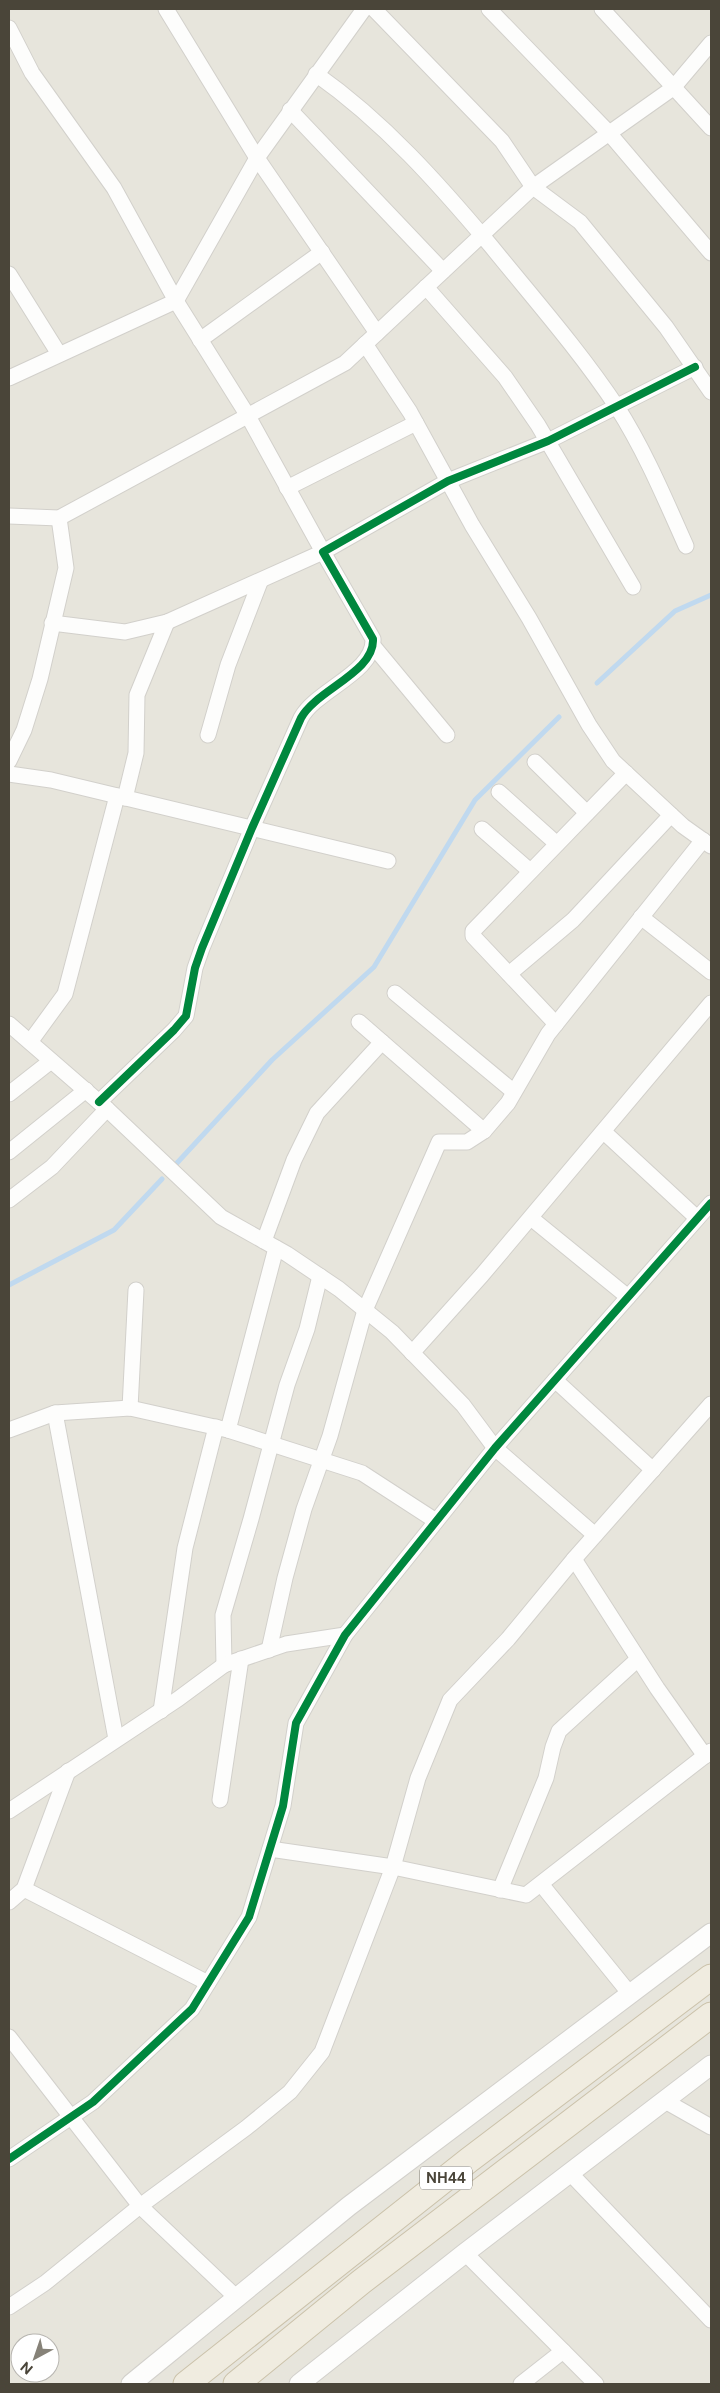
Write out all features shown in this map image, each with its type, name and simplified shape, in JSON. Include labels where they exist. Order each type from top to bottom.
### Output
[{"type":"highway","name":"NH44","points":[[186,2384],[469,2160],[711,1978]]},
{"type":"highway","name":"NH44","points":[[236,2384],[361,2282],[711,2015]]},
{"type":"street","points":[[166,9],[257,158],[377,333]]},
{"type":"street","points":[[9,378],[176,302],[257,158],[364,9]]},
{"type":"street","points":[[374,9],[502,141],[534,187],[580,222],[628,278],[695,367],[711,392]]},
{"type":"street","points":[[489,9],[610,133],[711,253]]},
{"type":"street","points":[[602,9],[711,128]]},
{"type":"street","points":[[9,28],[32,73],[114,188],[176,302],[248,416],[373,639],[374,647],[447,735]]},
{"type":"street","points":[[9,516],[59,518],[345,363],[534,187],[673,88],[711,43]]},
{"type":"street","points":[[316,74],[352,99],[398,142],[482,236],[580,353],[616,407],[655,476],[686,546]]},
{"type":"street","points":[[290,110],[443,271]]},
{"type":"street","points":[[200,340],[322,252]]},
{"type":"street","points":[[9,274],[59,354]]},
{"type":"street","points":[[426,287],[505,377],[548,440],[633,587]]},
{"type":"street","points":[[269,1650],[304,1509],[330,1436],[365,1310],[440,1142],[467,1142],[484,1131],[514,1092],[556,1024],[641,917],[707,843],[670,814],[613,760],[589,725],[416,423],[365,344]]},
{"type":"street","points":[[52,623],[125,632],[167,622],[260,582],[323,552],[448,481],[548,440],[695,367]]},
{"type":"street","points":[[287,488],[416,423]]},
{"type":"street","points":[[9,762],[24,730],[40,679],[66,568],[59,518]]},
{"type":"street","points":[[208,735],[228,665],[260,582]]},
{"type":"street","points":[[30,1042],[65,994],[121,797],[136,753],[137,695],[167,622]]},
{"type":"street","points":[[9,1200],[52,1167],[103,1105],[186,1016],[198,959],[252,828],[306,710],[362,664],[374,647]]},
{"type":"street","points":[[535,762],[587,813]]},
{"type":"street","points":[[556,1024],[473,936],[472,931],[626,773]]},
{"type":"street","points":[[9,774],[51,780],[388,861]]},
{"type":"street","points":[[499,792],[557,844]]},
{"type":"street","points":[[509,974],[573,920],[670,814]]},
{"type":"street","points":[[482,829],[530,872]]},
{"type":"street","points":[[641,917],[711,972]]},
{"type":"street","points":[[395,993],[514,1092]]},
{"type":"street","points":[[412,1353],[531,1218],[711,1003]]},
{"type":"street","points":[[359,1022],[484,1131]]},
{"type":"street","points":[[9,1024],[103,1105],[221,1217],[320,1276],[392,1332],[463,1405],[495,1448],[595,1535]]},
{"type":"street","points":[[161,1710],[185,1548],[222,1428],[294,1160],[313,1119],[323,1104],[382,1042]]},
{"type":"street","points":[[9,1094],[51,1061]]},
{"type":"street","points":[[9,1152],[86,1090]]},
{"type":"street","points":[[604,1132],[697,1218]]},
{"type":"street","points":[[9,2159],[93,2102],[192,2009],[249,1916],[283,1806],[296,1723],[345,1635],[495,1448],[711,1202]]},
{"type":"street","points":[[531,1218],[628,1297]]},
{"type":"street","points":[[224,1665],[223,1615],[287,1384],[307,1329],[320,1276]]},
{"type":"street","points":[[130,1408],[136,1290]]},
{"type":"street","points":[[555,1380],[654,1470]]},
{"type":"street","points":[[9,2307],[44,2283],[140,2206],[246,2128],[290,2092],[322,2052],[393,1867],[418,1778],[450,1700],[508,1639],[574,1559],[711,1404]]},
{"type":"street","points":[[9,1430],[55,1413],[130,1408],[222,1428],[362,1473],[436,1520]]},
{"type":"street","points":[[55,1413],[116,1739]]},
{"type":"street","points":[[270,1849],[393,1867],[526,1895],[708,1754],[638,1659],[574,1559]]},
{"type":"street","points":[[9,1811],[161,1710],[224,1665],[286,1644],[345,1635]]},
{"type":"street","points":[[220,1800],[241,1659]]},
{"type":"street","points":[[500,1890],[546,1778],[553,1747],[559,1731],[638,1659]]},
{"type":"street","points":[[9,1902],[24,1889],[68,1771]]},
{"type":"street","points":[[541,1884],[630,1994]]},
{"type":"street","points":[[24,1889],[208,1983]]},
{"type":"street","points":[[131,2384],[349,2206],[711,1933]]},
{"type":"street","points":[[9,2037],[140,2206],[237,2298]]},
{"type":"street","points":[[299,2384],[465,2252],[711,2065]]},
{"type":"street","points":[[665,2101],[711,2127]]},
{"type":"street","points":[[570,2173],[668,2272],[711,2320]]},
{"type":"street","points":[[465,2252],[596,2384]]},
{"type":"street","points":[[521,2384],[563,2351]]},
{"type":"shaded area","points":[[9,9],[711,9],[711,2384],[9,2384]]},
{"type":"waterway","points":[[597,683],[675,611],[711,595]]},
{"type":"waterway","points":[[177,1163],[272,1060],[374,967],[475,800],[559,717]]},
{"type":"waterway","points":[[9,1285],[114,1230],[162,1179]]},
{"type":"cycle path","points":[[99,1102],[174,1030],[186,1016],[195,968],[202,948],[252,828],[301,718],[319,698],[355,671],[365,661],[371,651],[373,639],[323,552],[448,481],[548,441],[695,367]]},
{"type":"cycle path","points":[[9,2159],[93,2102],[192,2009],[249,1917],[283,1806],[296,1723],[345,1635],[495,1448],[711,1203]]}]
